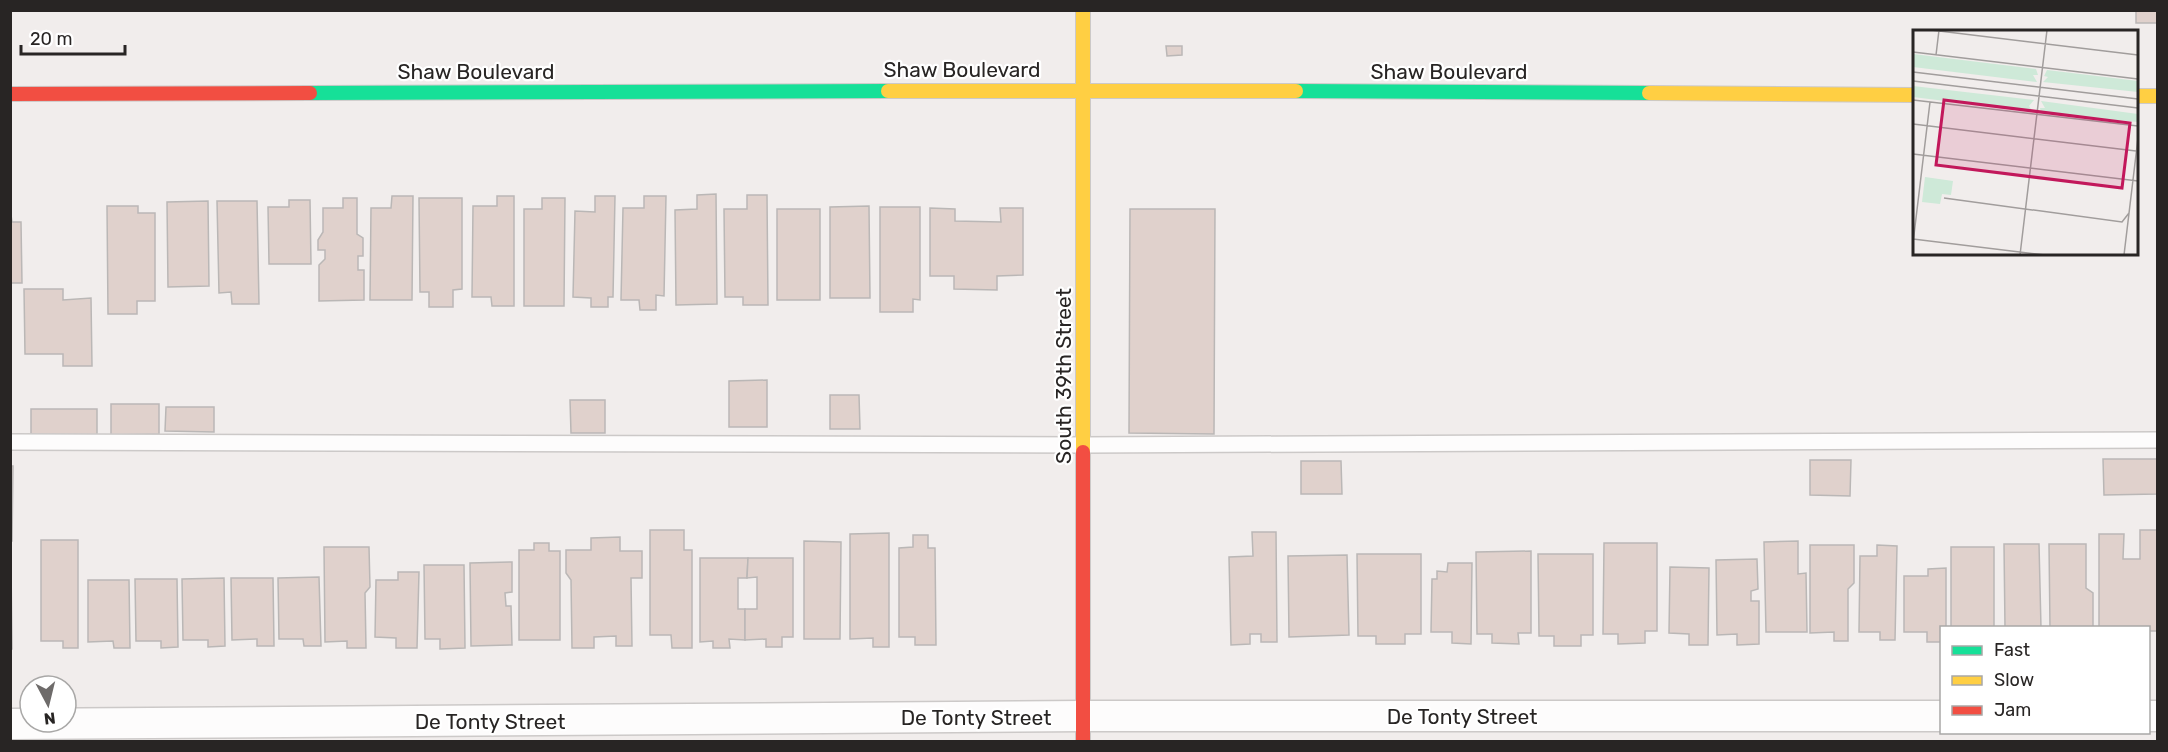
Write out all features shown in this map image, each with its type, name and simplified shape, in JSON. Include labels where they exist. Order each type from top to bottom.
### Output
[{"type":"street","name":"South 39th Street","points":[[1083,10],[1083,729]]},
{"type":"street","name":"Shaw Boulevard","points":[[10,94],[1084,90],[1913,94]]},
{"type":"street","points":[[2138,96],[2157,96]]},
{"type":"street","name":"De Tonty Street","points":[[10,724],[1083,729],[1940,716]]},
{"type":"lane","points":[[10,442],[1084,445],[2157,440]]},
{"type":"building","points":[[2136,10],[2158,10],[2158,23],[2136,23]]},
{"type":"building","points":[[1166,46],[1182,46],[1182,55],[1167,56]]},
{"type":"building","points":[[716,194],[717,304],[676,305],[675,210],[697,209],[697,195]]},
{"type":"building","points":[[747,195],[767,195],[768,305],[743,305],[743,297],[725,297],[724,209],[747,209]]},
{"type":"building","points":[[392,196],[413,196],[412,300],[370,300],[371,208],[391,208]]},
{"type":"building","points":[[497,196],[514,196],[514,306],[492,306],[491,297],[472,297],[473,206],[497,206]]},
{"type":"building","points":[[595,196],[615,196],[613,297],[608,297],[608,307],[591,307],[591,298],[573,297],[575,211],[595,212]]},
{"type":"building","points":[[644,196],[666,196],[664,296],[656,295],[656,310],[640,310],[639,300],[621,300],[623,208],[644,208]]},
{"type":"building","points":[[343,198],[357,198],[357,234],[363,238],[363,256],[358,256],[358,270],[364,270],[364,300],[319,301],[319,265],[325,259],[325,250],[318,250],[318,240],[323,232],[323,208],[343,208]]},
{"type":"building","points":[[419,198],[462,198],[462,289],[453,290],[453,307],[429,307],[429,292],[420,292]]},
{"type":"building","points":[[542,198],[565,198],[564,306],[524,306],[524,209],[542,209]]},
{"type":"building","points":[[289,200],[310,200],[311,264],[269,264],[268,207],[289,207]]},
{"type":"building","points":[[208,201],[209,286],[168,287],[167,202]]},
{"type":"building","points":[[217,201],[257,201],[259,304],[232,304],[231,292],[219,293]]},
{"type":"building","points":[[107,206],[138,206],[138,213],[155,213],[155,301],[137,301],[137,314],[108,314]]},
{"type":"building","points":[[869,206],[870,298],[830,298],[830,207]]},
{"type":"building","points":[[880,207],[920,207],[920,300],[913,299],[913,312],[880,312]]},
{"type":"building","points":[[10,208],[12,222],[21,222],[22,283],[10,283]]},
{"type":"building","points":[[930,208],[955,209],[955,221],[1001,222],[1000,208],[1023,208],[1023,275],[997,276],[997,290],[954,289],[954,276],[930,276]]},
{"type":"building","points":[[777,209],[820,209],[820,300],[777,300]]},
{"type":"building","points":[[1130,209],[1215,209],[1214,434],[1129,433]]},
{"type":"building","points":[[24,289],[63,289],[63,300],[91,298],[92,366],[63,366],[63,354],[25,354]]},
{"type":"building","points":[[767,380],[767,427],[729,427],[729,381]]},
{"type":"building","points":[[830,395],[859,395],[860,429],[830,429]]},
{"type":"building","points":[[570,400],[605,400],[605,433],[571,433]]},
{"type":"building","points":[[111,404],[159,404],[159,434],[111,435]]},
{"type":"building","points":[[166,407],[214,407],[214,432],[165,431]]},
{"type":"building","points":[[31,409],[97,409],[97,436],[31,436]]},
{"type":"building","points":[[2103,459],[2157,459],[2157,494],[2104,495]]},
{"type":"building","points":[[1810,460],[1851,460],[1850,496],[1810,495]]},
{"type":"building","points":[[1301,461],[1341,461],[1342,494],[1301,494]]},
{"type":"building","points":[[10,466],[13,466],[12,541],[10,541]]},
{"type":"building","points":[[650,530],[684,530],[684,550],[692,550],[692,648],[672,648],[671,635],[650,635]]},
{"type":"building","points":[[2140,530],[2157,530],[2158,631],[2150,631],[2150,626],[2099,626],[2099,534],[2124,534],[2123,559],[2140,559]]},
{"type":"building","points":[[1252,532],[1276,532],[1277,642],[1261,642],[1261,634],[1250,634],[1250,644],[1231,645],[1229,557],[1253,556]]},
{"type":"building","points":[[889,533],[889,647],[873,647],[873,638],[850,639],[850,534]]},
{"type":"building","points":[[913,535],[928,535],[928,548],[935,548],[936,645],[915,645],[915,637],[899,637],[899,548],[913,547]]},
{"type":"building","points":[[620,537],[620,551],[642,551],[642,578],[631,578],[632,646],[616,646],[616,636],[594,637],[594,648],[572,648],[571,580],[566,573],[566,550],[591,550],[591,538]]},
{"type":"building","points":[[41,540],[78,540],[78,648],[63,648],[63,641],[41,641]]},
{"type":"building","points":[[804,541],[841,542],[840,639],[804,639]]},
{"type":"building","points":[[1798,541],[1798,574],[1806,573],[1807,632],[1766,632],[1764,542]]},
{"type":"building","points":[[534,543],[549,543],[549,551],[560,551],[560,640],[519,640],[519,550],[534,550]]},
{"type":"building","points":[[1604,543],[1657,543],[1657,631],[1645,631],[1645,643],[1618,644],[1618,634],[1603,634]]},
{"type":"building","points":[[2004,544],[2039,544],[2041,626],[2005,626]]},
{"type":"building","points":[[2049,544],[2086,544],[2086,588],[2093,593],[2093,626],[2050,626]]},
{"type":"building","points":[[1810,545],[1854,545],[1854,583],[1848,589],[1848,641],[1834,641],[1834,632],[1810,633]]},
{"type":"building","points":[[1877,545],[1897,546],[1895,640],[1880,640],[1880,632],[1859,632],[1860,556],[1877,556]]},
{"type":"building","points":[[324,547],[369,547],[370,587],[365,593],[366,648],[347,648],[347,641],[325,642]]},
{"type":"building","points":[[1951,547],[1994,547],[1994,626],[1951,626]]},
{"type":"building","points":[[1531,551],[1531,633],[1518,633],[1519,644],[1492,643],[1492,634],[1477,634],[1476,552]]},
{"type":"building","points":[[1357,554],[1421,554],[1421,634],[1405,634],[1405,644],[1376,644],[1376,636],[1358,636]]},
{"type":"building","points":[[1538,554],[1593,554],[1593,635],[1581,635],[1581,646],[1554,646],[1554,636],[1539,636]]},
{"type":"building","points":[[1347,555],[1349,635],[1289,637],[1288,556]]},
{"type":"building","points":[[700,558],[748,558],[747,578],[738,578],[738,609],[745,609],[745,640],[729,639],[730,648],[713,648],[713,641],[700,642]]},
{"type":"building","points":[[748,558],[793,558],[793,637],[782,637],[782,647],[766,647],[766,639],[745,640],[745,609],[757,609],[757,577],[747,578]]},
{"type":"building","points":[[1757,559],[1758,589],[1751,591],[1751,601],[1759,601],[1759,644],[1737,645],[1737,634],[1717,635],[1716,560]]},
{"type":"building","points":[[512,562],[512,592],[505,593],[506,606],[511,606],[512,645],[471,646],[470,563]]},
{"type":"building","points":[[1448,563],[1472,563],[1471,644],[1452,643],[1452,632],[1431,632],[1432,579],[1437,579],[1437,571],[1447,572]]},
{"type":"building","points":[[424,565],[464,565],[465,648],[440,649],[440,639],[425,639]]},
{"type":"building","points":[[10,566],[12,649],[10,649]]},
{"type":"building","points":[[1670,567],[1709,568],[1708,645],[1689,645],[1689,634],[1669,633]]},
{"type":"building","points":[[1946,568],[1946,626],[1940,626],[1940,642],[1927,642],[1927,632],[1904,632],[1904,576],[1928,576],[1928,569]]},
{"type":"building","points":[[398,572],[419,572],[417,648],[396,648],[396,638],[375,637],[376,580],[398,580]]},
{"type":"building","points":[[319,577],[321,646],[304,646],[303,639],[279,639],[278,578]]},
{"type":"building","points":[[224,578],[225,646],[208,647],[208,640],[183,640],[182,579]]},
{"type":"building","points":[[231,578],[273,578],[274,646],[257,646],[257,639],[232,640]]},
{"type":"building","points":[[135,579],[177,579],[178,647],[161,648],[161,641],[136,641]]},
{"type":"building","points":[[88,580],[129,580],[130,648],[114,648],[113,641],[88,642]]},
{"type":"traffic: fast","points":[[310,93],[888,91]]},
{"type":"traffic: fast","points":[[1296,91],[1649,93]]},
{"type":"traffic: slow","points":[[1083,10],[1083,452]]},
{"type":"traffic: slow","points":[[888,91],[1296,91]]},
{"type":"traffic: slow","points":[[1649,93],[1913,95]]},
{"type":"traffic: slow","points":[[2138,96],[2158,96]]},
{"type":"traffic: jam","points":[[10,94],[310,93]]},
{"type":"traffic: jam","points":[[1083,452],[1083,742]]}]
